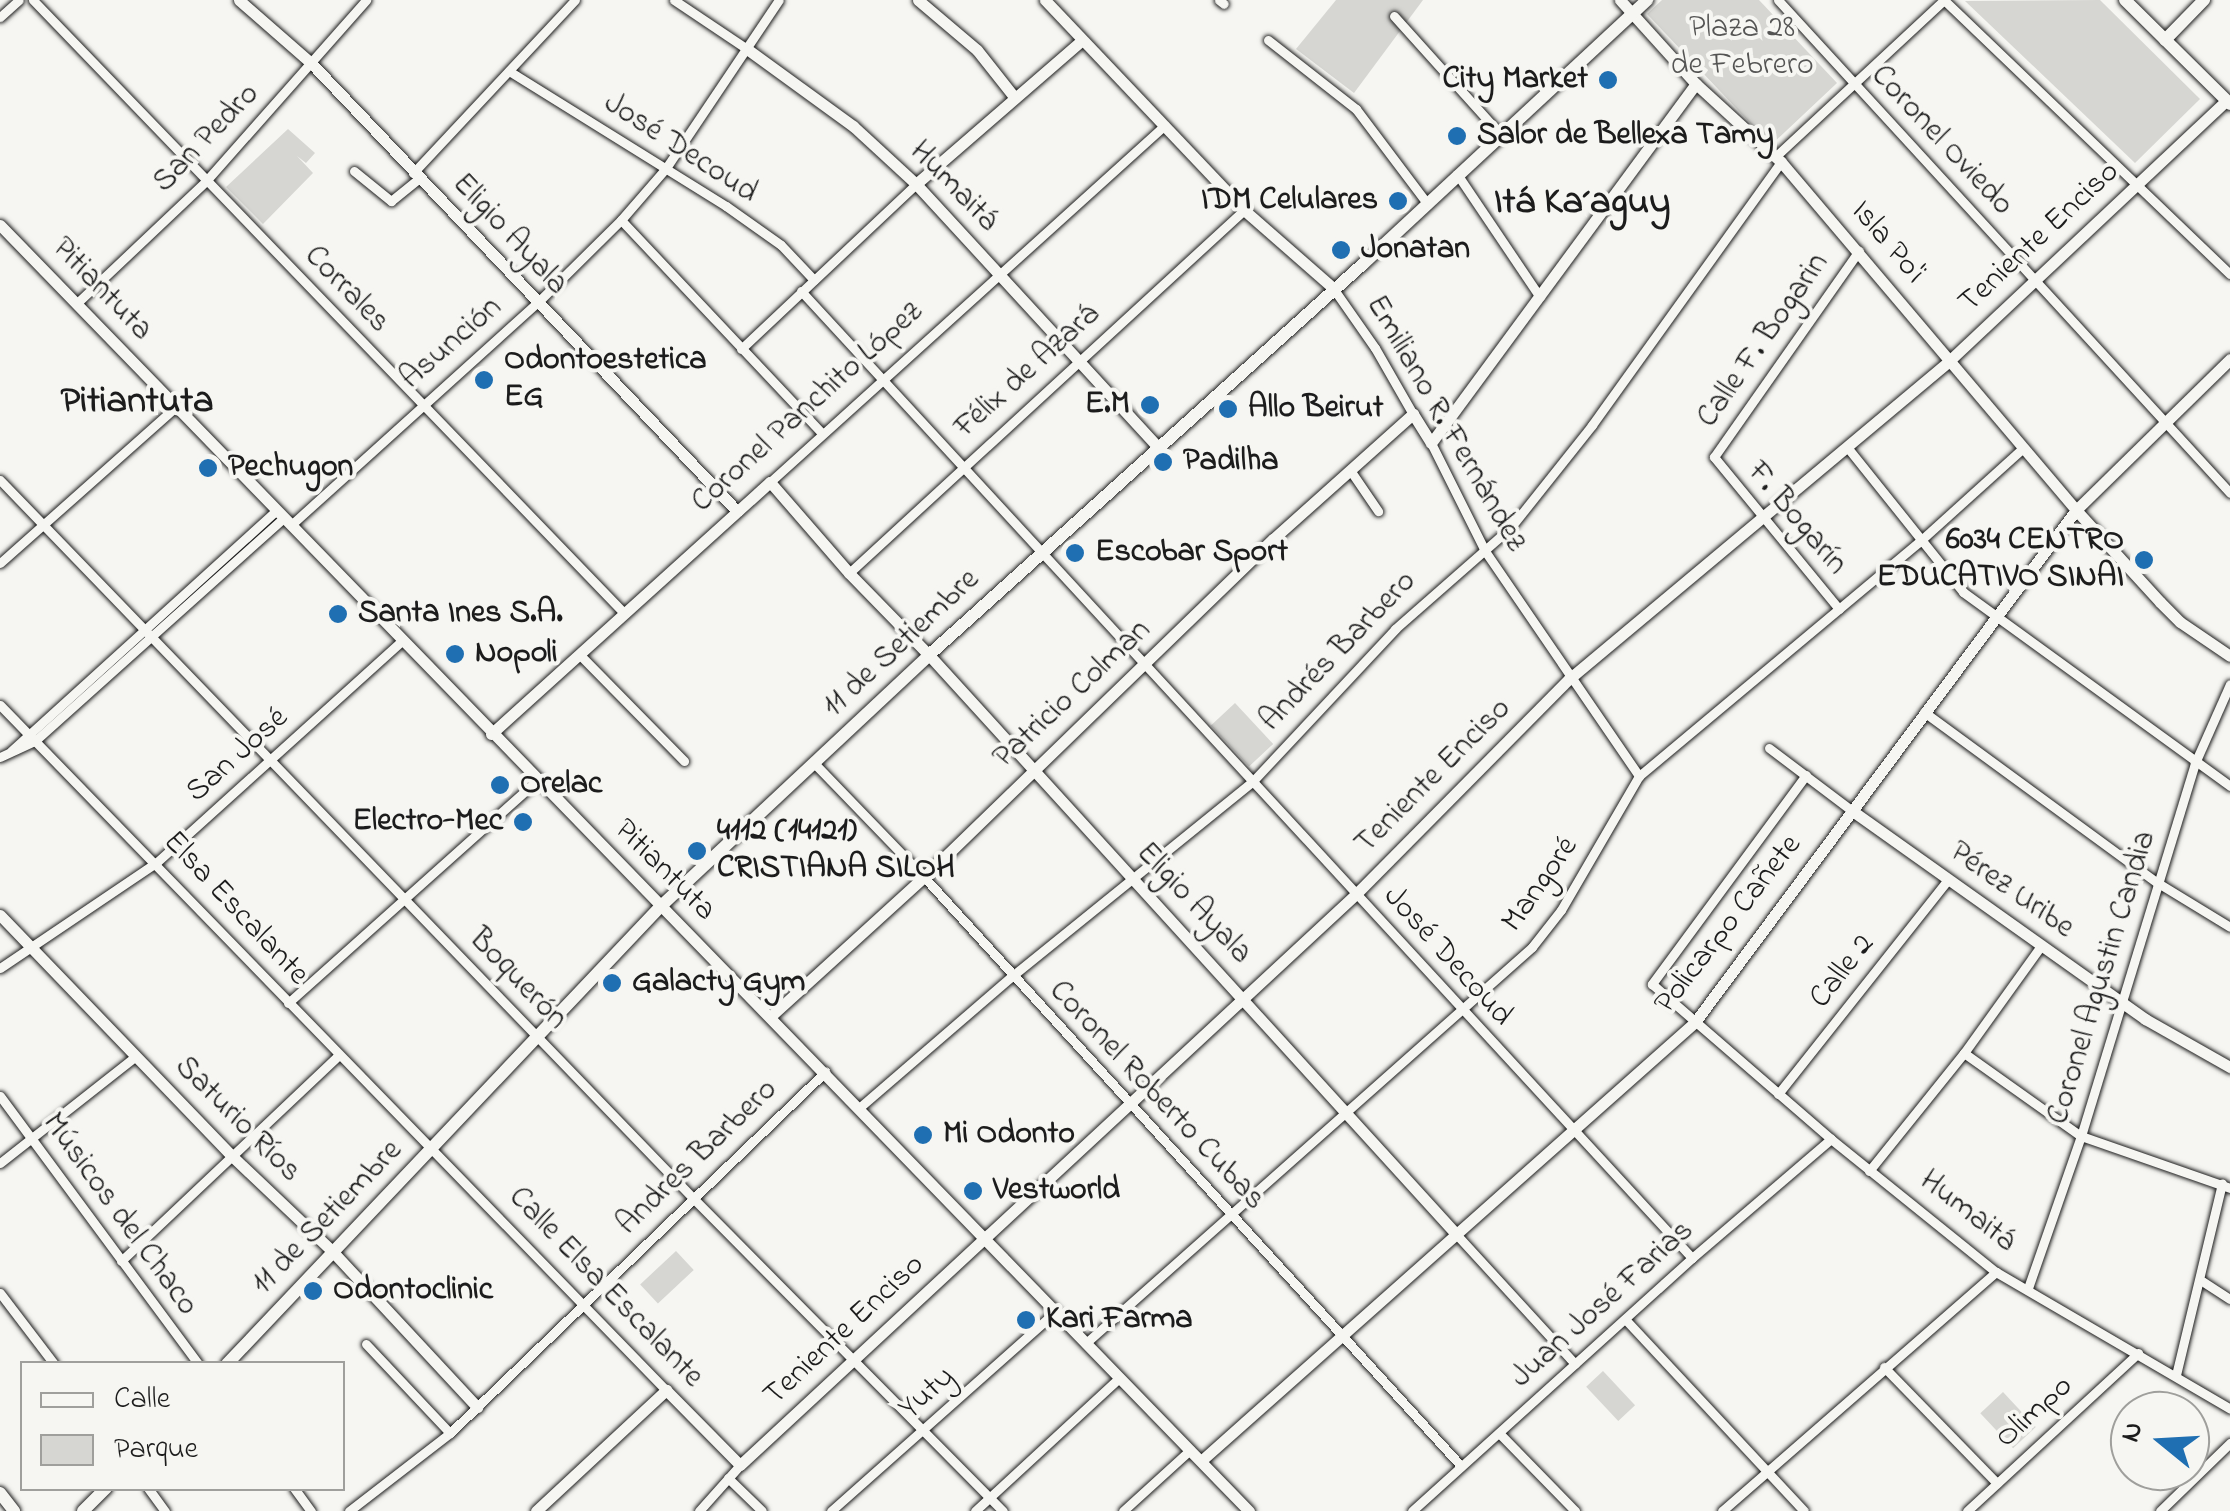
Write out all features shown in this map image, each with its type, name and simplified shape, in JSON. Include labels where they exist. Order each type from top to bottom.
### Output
[{"type":"main road","name":"11 de Setiembre","points":[[231,1361],[660,907],[929,655],[1160,449],[1647,0]]},
{"type":"main road","points":[[2125,0],[2228,102]]},
{"type":"main road","points":[[2165,40],[2204,0]]},
{"type":"main road","points":[[83,1511],[103,1491]]},
{"type":"main road","points":[[0,1493],[14,1511]]},
{"type":"street","points":[[0,17],[20,0]]},
{"type":"street","name":"Corrales","points":[[33,0],[624,613]]},
{"type":"street","name":"Eligio Ayala","points":[[239,0],[312,64],[536,304],[737,511]]},
{"type":"street","name":"San Pedro","points":[[76,304],[206,181],[366,0]]},
{"type":"street","points":[[354,171],[391,201],[575,0]]},
{"type":"street","name":"Humaitá","points":[[674,0],[853,126],[916,184],[1160,449]]},
{"type":"street","name":"Asunción","points":[[33,737],[142,630],[284,518],[536,304],[621,220],[666,168],[779,0]]},
{"type":"street","points":[[918,0],[977,50],[1015,98]]},
{"type":"street","name":"Emiliano R. Fernández","points":[[1045,0],[1080,42],[1166,125],[1244,210],[1333,288],[1431,443],[1485,551],[1639,776]]},
{"type":"street","name":"Isla Po'i","points":[[1620,0],[1696,84],[1778,159],[2076,510],[2180,622],[2230,656]]},
{"type":"street","name":"Coronel Oviedo","points":[[1778,0],[2230,493]]},
{"type":"street","points":[[1944,0],[2230,274]]},
{"type":"street","name":"Andrés Barbero","points":[[859,1108],[1011,977],[1253,781],[1394,629],[1510,527],[1581,440],[1778,159],[1944,0]]},
{"type":"street","points":[[1394,16],[1502,136]]},
{"type":"street","points":[[1268,40],[1356,109],[1426,202]]},
{"type":"street","points":[[741,349],[916,184],[1080,42]]},
{"type":"street","name":"José Decoud","points":[[509,70],[666,168],[781,246],[814,280]]},
{"type":"street","points":[[1431,443],[1696,84]]},
{"type":"street","name":"Teniente Enciso","points":[[699,1511],[740,1465],[1357,893],[1570,679],[1949,361],[2228,102]]},
{"type":"street","name":"Coronel Panchito López","points":[[491,734],[997,273],[1166,125]]},
{"type":"street","points":[[1457,174],[1540,297]]},
{"type":"street","name":"Félix de Azará","points":[[848,573],[1244,210]]},
{"type":"street","points":[[621,220],[821,432]]},
{"type":"street","name":"Pitiantuta","points":[[0,225],[1249,1511]]},
{"type":"street","name":"Calle F. Bogarin","points":[[1715,462],[1716,452],[1858,251]]},
{"type":"street","name":"José Decoud","points":[[802,291],[1692,1258]]},
{"type":"street","name":"Policarpo Cañete","points":[[1202,1460],[1695,1022],[2076,510],[2230,359]]},
{"type":"street","points":[[0,563],[176,407]]},
{"type":"street","name":"Patricio Colman","points":[[771,1016],[1413,414]]},
{"type":"street","points":[[1847,447],[1919,542],[1963,592],[2230,786]]},
{"type":"street","name":"Mangoré","points":[[1087,1342],[1461,1011],[1548,928],[1639,776],[1919,542],[2023,448]]},
{"type":"street","name":"F. Bogarín","points":[[1715,462],[1840,609]]},
{"type":"street","points":[[1350,470],[1378,512]]},
{"type":"street","name":"Boquerón","points":[[0,480],[692,1198],[856,1358],[1002,1511]]},
{"type":"street","name":"Eligio Ayala","points":[[770,482],[848,573],[929,655],[1575,1364]]},
{"type":"street","name":"Asunción","points":[[4,755],[33,737],[151,640],[284,518]]},
{"type":"street","name":"San José","points":[[0,968],[157,862],[404,640]]},
{"type":"street","points":[[579,654],[684,761]]},
{"type":"street","name":"Coronel Agustin Candia","points":[[2028,1288],[2081,1136],[2195,764],[2230,684]]},
{"type":"street","name":"Elsa Escalante","points":[[0,705],[157,862],[431,1150]]},
{"type":"street","points":[[1924,712],[2158,883],[2230,927]]},
{"type":"street","name":"Pérez Uribe","points":[[1769,748],[1947,881],[2123,1004],[2230,1067]]},
{"type":"street","name":"Coronel Roberto Cubas","points":[[814,762],[924,876],[1011,977],[1461,1466]]},
{"type":"street","name":"Humaitá","points":[[1806,776],[1652,978],[1655,988],[1831,1139],[1996,1272],[2230,1409]]},
{"type":"street","points":[[288,1003],[536,781]]},
{"type":"street","name":"Calle 2","points":[[1778,1094],[1947,881]]},
{"type":"street","name":"Saturio Ríos","points":[[0,914],[233,1157],[333,1252],[478,1407]]},
{"type":"street","points":[[1869,1170],[1964,1053],[2041,946]]},
{"type":"street","points":[[1964,1053],[2081,1136],[2226,1186],[2176,1375]]},
{"type":"street","points":[[121,1261],[339,1055]]},
{"type":"street","points":[[0,1163],[136,1056]]},
{"type":"street","name":"Andres Barbero","points":[[348,1511],[450,1433],[825,1072]]},
{"type":"street","name":"Músicos del Chaco","points":[[0,1096],[196,1361]]},
{"type":"street","name":"Juan José Farias","points":[[1412,1511],[1692,1258],[1831,1139]]},
{"type":"street","name":"Calle Elsa Escalante","points":[[431,1150],[740,1465]]},
{"type":"street","points":[[1722,1511],[1996,1272]]},
{"type":"street","points":[[2202,1281],[2230,1299]]},
{"type":"street","points":[[0,1293],[52,1361]]},
{"type":"street","name":"Yuty","points":[[831,1511],[1056,1311]]},
{"type":"street","points":[[1625,1319],[1804,1511]]},
{"type":"street","points":[[366,1344],[450,1433]]},
{"type":"street","name":"Olimpo","points":[[1968,1511],[2138,1353]]},
{"type":"street","points":[[1884,1367],[1996,1482]]},
{"type":"street","points":[[975,1511],[1120,1377]]},
{"type":"street","points":[[536,1511],[666,1390]]},
{"type":"street","points":[[1499,1432],[1575,1511]]},
{"type":"street","points":[[2160,1511],[2230,1443]]},
{"type":"street","points":[[1123,1511],[1190,1450]]},
{"type":"street","points":[[728,1478],[762,1511]]},
{"type":"green space","points":[[1336,0],[1423,0],[1354,93],[1296,49]]},
{"type":"green space","name":"Plaza 28 de Febrero","points":[[1662,0],[1759,0],[1837,83],[1771,145],[1647,14]]},
{"type":"green space","points":[[2100,0],[2200,99],[2135,163],[1965,1]]},
{"type":"green space","points":[[288,129],[315,153],[306,163],[297,156],[313,173],[263,224],[226,187]]},
{"type":"green space","points":[[1235,703],[1273,744],[1249,766],[1211,726]]},
{"type":"green space","points":[[676,1251],[694,1270],[658,1303],[640,1284]]},
{"type":"green space","points":[[1603,1371],[1635,1405],[1618,1421],[1586,1387]]},
{"type":"green space","points":[[2003,1392],[2036,1427],[2013,1448],[1980,1413]]},
{"type":"place","name":"City Market","points":[[1608,80]]},
{"type":"place","name":"Salor de Bellexa Tamy","points":[[1457,136]]},
{"type":"place","name":"IDM Celulares","points":[[1398,201]]},
{"type":"place","name":"Jonatan","points":[[1341,250]]},
{"type":"place","name":"Odontoestetica EG","points":[[484,380]]},
{"type":"place","name":"E.M","points":[[1150,405]]},
{"type":"place","name":"Allo Beirut","points":[[1228,409]]},
{"type":"place","name":"Padilha","points":[[1163,462]]},
{"type":"place","name":"Pechugon","points":[[208,468]]},
{"type":"place","name":"Escobar Sport","points":[[1075,553]]},
{"type":"place","name":"6034 CENTRO EDUCATIVO SINAI","points":[[2144,560]]},
{"type":"place","name":"Santa Ines S.A.","points":[[338,614]]},
{"type":"place","name":"Nopoli","points":[[455,654]]},
{"type":"place","name":"Orelac","points":[[500,785]]},
{"type":"place","name":"Electro-Mec","points":[[523,822]]},
{"type":"place","name":"4112 (14121) CRISTIANA SILOH","points":[[697,851]]},
{"type":"place","name":"Galacty Gym","points":[[612,983]]},
{"type":"place","name":"Mi Odonto","points":[[923,1135]]},
{"type":"place","name":"Vestworld","points":[[973,1191]]},
{"type":"place","name":"Odontoclinic","points":[[313,1291]]},
{"type":"place","name":"Kari Farma","points":[[1026,1320]]},
{"type":"district","name":"Itá Ka´aguy","points":[[1582,204]]},
{"type":"district","name":"Pitiantuta","points":[[137,403]]}]
